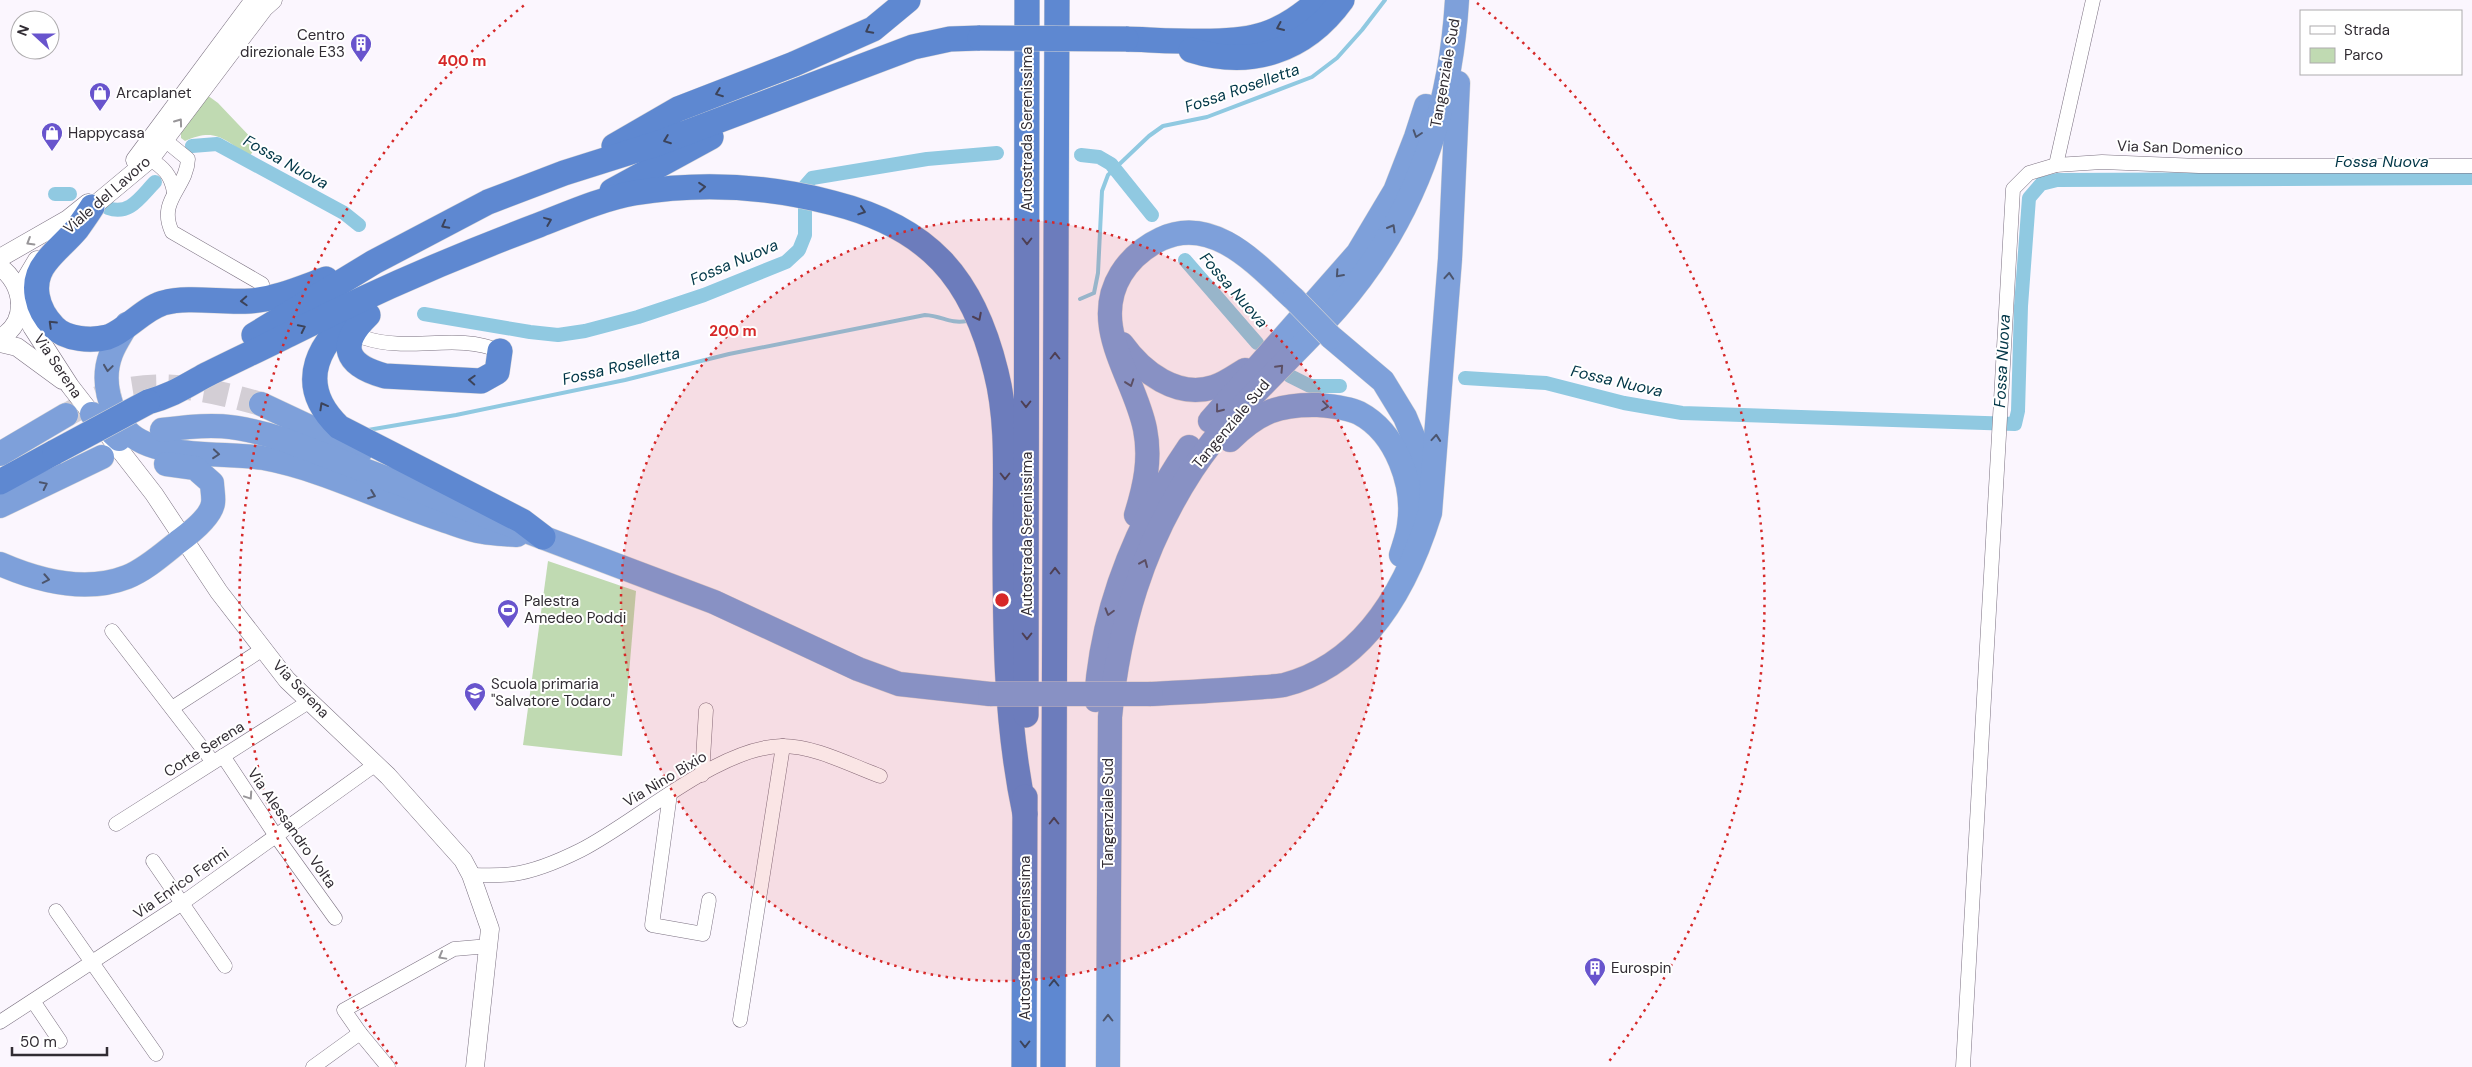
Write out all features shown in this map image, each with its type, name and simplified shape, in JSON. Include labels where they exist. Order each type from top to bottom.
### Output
[{"type":"highway","points":[[564,173],[678,108],[794,64],[873,28],[908,0]]},
{"type":"highway","name":"Autostrada Serenissima","points":[[1024,1067],[1028,0]]},
{"type":"highway","name":"Autostrada Serenissima","points":[[1053,1067],[1057,0]]},
{"type":"highway","points":[[1056,145],[1074,0]]},
{"type":"highway","points":[[0,482],[148,402],[374,262],[488,202],[564,173],[659,143],[913,47],[950,40],[980,38],[1234,39],[1264,35],[1291,23],[1320,0]]},
{"type":"highway","points":[[1163,40],[1210,56],[1245,58],[1260,56],[1301,39],[1324,21],[1342,0]]},
{"type":"highway","name":"Tangenziale Sud","points":[[1092,1067],[1094,720],[1101,647],[1116,587],[1150,509],[1170,475],[1225,402],[1358,253],[1395,191],[1416,137],[1429,94],[1436,53],[1441,0]]},
{"type":"highway","points":[[162,430],[204,424],[227,425],[249,429],[282,439],[714,602],[858,669],[898,684],[990,694],[1151,694],[1284,685],[1325,668],[1357,645],[1382,617],[1421,542],[1431,504],[1450,260],[1460,35],[1458,0]]},
{"type":"highway","name":"Tangenziale Sud","points":[[1108,1067],[1110,717],[1116,666],[1131,598],[1158,532],[1179,492],[1210,445],[1237,413],[1337,308],[1372,265],[1414,190],[1430,151],[1441,110],[1458,0]]},
{"type":"highway","points":[[148,402],[173,396],[220,368],[380,289],[585,206],[810,85]]},
{"type":"highway","points":[[585,206],[634,194],[720,186],[806,197],[862,210],[890,222],[919,239],[940,258],[964,289],[982,323],[997,374],[1004,430],[1005,659],[1011,736],[1025,814]]},
{"type":"highway","points":[[92,207],[76,230],[44,264],[38,284],[37,302],[45,317],[56,330],[71,336],[91,340],[110,336],[160,304],[180,300],[218,302],[251,301],[269,298],[374,262]]},
{"type":"highway","points":[[1116,587],[1143,493],[1148,447],[1145,426],[1114,344],[1110,320],[1113,292],[1128,264],[1153,243],[1178,234],[1204,234],[1227,243],[1252,261],[1294,299],[1331,337],[1383,381],[1405,417],[1417,446],[1423,505],[1419,532],[1408,570]]},
{"type":"highway","points":[[409,277],[356,327],[349,344],[349,352],[354,363],[364,369],[385,376],[481,380],[497,372],[500,351]]},
{"type":"highway","points":[[409,277],[343,323],[320,352],[315,367],[315,382],[321,405],[339,426],[522,522],[543,537]]},
{"type":"highway","points":[[1110,320],[1122,345],[1141,367],[1153,376],[1174,386],[1202,389],[1213,387],[1226,382],[1266,356]]},
{"type":"highway","points":[[127,324],[110,355],[107,375],[108,396],[112,412],[128,432],[138,440],[155,447],[262,458],[300,467],[410,509],[482,532],[543,537]]},
{"type":"highway","points":[[261,404],[543,537]]},
{"type":"highway","points":[[1158,532],[1225,444],[1244,425],[1273,409],[1296,404],[1326,406],[1359,413],[1381,431],[1399,457],[1408,486],[1409,525],[1400,561],[1385,590],[1325,668]]},
{"type":"highway","points":[[0,564],[35,577],[72,584],[100,583],[128,576],[199,526],[213,504],[212,484],[195,468],[167,464],[132,450],[92,414]]},
{"type":"highway","points":[[0,454],[66,415]]},
{"type":"highway","points":[[0,506],[102,457]]},
{"type":"street","name":"Viale del Lavoro","points":[[0,258],[68,219],[133,164],[254,0]]},
{"type":"street","name":"Viale del Lavoro","points":[[0,338],[13,326],[18,315],[25,280],[37,259],[92,207],[150,159],[166,141],[228,54],[264,8],[273,0]]},
{"type":"street","points":[[2056,165],[2092,0]]},
{"type":"street","points":[[166,141],[188,159],[188,167],[174,192],[167,210],[168,222],[172,232],[262,284]]},
{"type":"street","points":[[150,159],[163,168],[172,178],[174,192]]},
{"type":"street","name":"Via San Domenico","points":[[1962,1067],[2013,189],[2029,172],[2056,165],[2102,162],[2199,166],[2472,166]]},
{"type":"street","points":[[0,267],[14,281],[20,300]]},
{"type":"street","name":"Via Serena","points":[[20,300],[32,327],[70,386],[154,494],[219,592],[263,650],[287,680],[376,764],[463,860],[471,875],[487,917],[489,946],[475,1067]]},
{"type":"street","points":[[365,338],[382,344],[455,341],[483,344],[500,351]]},
{"type":"street","points":[[0,343],[17,347],[70,386]]},
{"type":"street","name":"Via Alessandro Volta","points":[[112,631],[172,708],[218,759],[336,918]]},
{"type":"street","points":[[172,708],[263,650]]},
{"type":"street","name":"Corte Serena","points":[[116,824],[310,701]]},
{"type":"street","points":[[702,775],[706,710]]},
{"type":"street","points":[[740,1020],[783,746]]},
{"type":"street","name":"Via Nino Bixio","points":[[471,875],[513,874],[558,860],[582,850],[702,775],[723,763],[754,750],[783,746],[808,750],[880,776]]},
{"type":"street","name":"Via Enrico Fermi","points":[[0,1022],[181,904],[376,764]]},
{"type":"street","points":[[670,794],[652,925],[703,934],[709,900]]},
{"type":"street","points":[[153,861],[225,966]]},
{"type":"street","points":[[56,911],[156,1054]]},
{"type":"street","points":[[388,1067],[344,1010],[454,949],[489,946]]},
{"type":"street","points":[[33,1000],[60,1041]]},
{"type":"street","points":[[313,1067],[360,1033]]},
{"type":"green space","points":[[207,95],[218,103],[257,144],[250,156],[219,137],[212,135],[196,137],[185,141],[181,138],[181,132]]},
{"type":"green space","points":[[548,561],[636,591],[622,756],[523,745]]},
{"type":"waterway","name":"Fossa Roselletta","points":[[1080,299],[1094,293],[1098,273],[1102,191],[1108,175],[1149,136],[1163,126],[1207,117],[1312,77],[1337,58],[1385,0]]},
{"type":"waterway","name":"Fossa Nuova","points":[[192,146],[217,144],[344,213],[359,225]]},
{"type":"waterway","name":"Fossa Nuova","points":[[424,314],[558,335],[585,331],[638,317],[704,295],[786,262],[799,250],[805,235],[805,186],[812,178],[927,159],[997,153]]},
{"type":"waterway","name":"Fossa Nuova","points":[[1081,155],[1099,157],[1111,164],[1152,215]]},
{"type":"waterway","name":"Fossa Nuova","points":[[1465,378],[1546,383],[1624,403],[1682,413],[2015,424],[2018,411],[2021,306],[2029,198],[2041,184],[2057,180],[2472,178]]},
{"type":"waterway","name":"Fossa Nuova","points":[[108,208],[116,210],[129,207],[155,182]]},
{"type":"waterway","name":"Fossa Nuova","points":[[55,194],[70,194]]},
{"type":"waterway","name":"Fossa Nuova","points":[[1185,260],[1257,343]]},
{"type":"waterway","name":"Fossa Roselletta","points":[[368,430],[456,415],[625,380],[729,354],[925,315],[951,321],[967,321]]},
{"type":"waterway","name":"Fossa Nuova","points":[[1290,376],[1310,386],[1340,386]]},
{"type":"tunnel","points":[[66,415],[101,397],[121,391],[161,386],[201,390],[261,404]]},
{"type":"place","name":"Centro direzionale E33","points":[[361,63]]},
{"type":"place","name":"Arcaplanet","points":[[100,112]]},
{"type":"place","name":"Happycasa","points":[[52,152]]},
{"type":"place","name":"Palestra Amedeo Poddi","points":[[508,629]]},
{"type":"place","name":"Scuola primaria \"Salvatore Todaro\"","points":[[475,712]]},
{"type":"place","name":"Eurospin","points":[[1595,987]]}]
